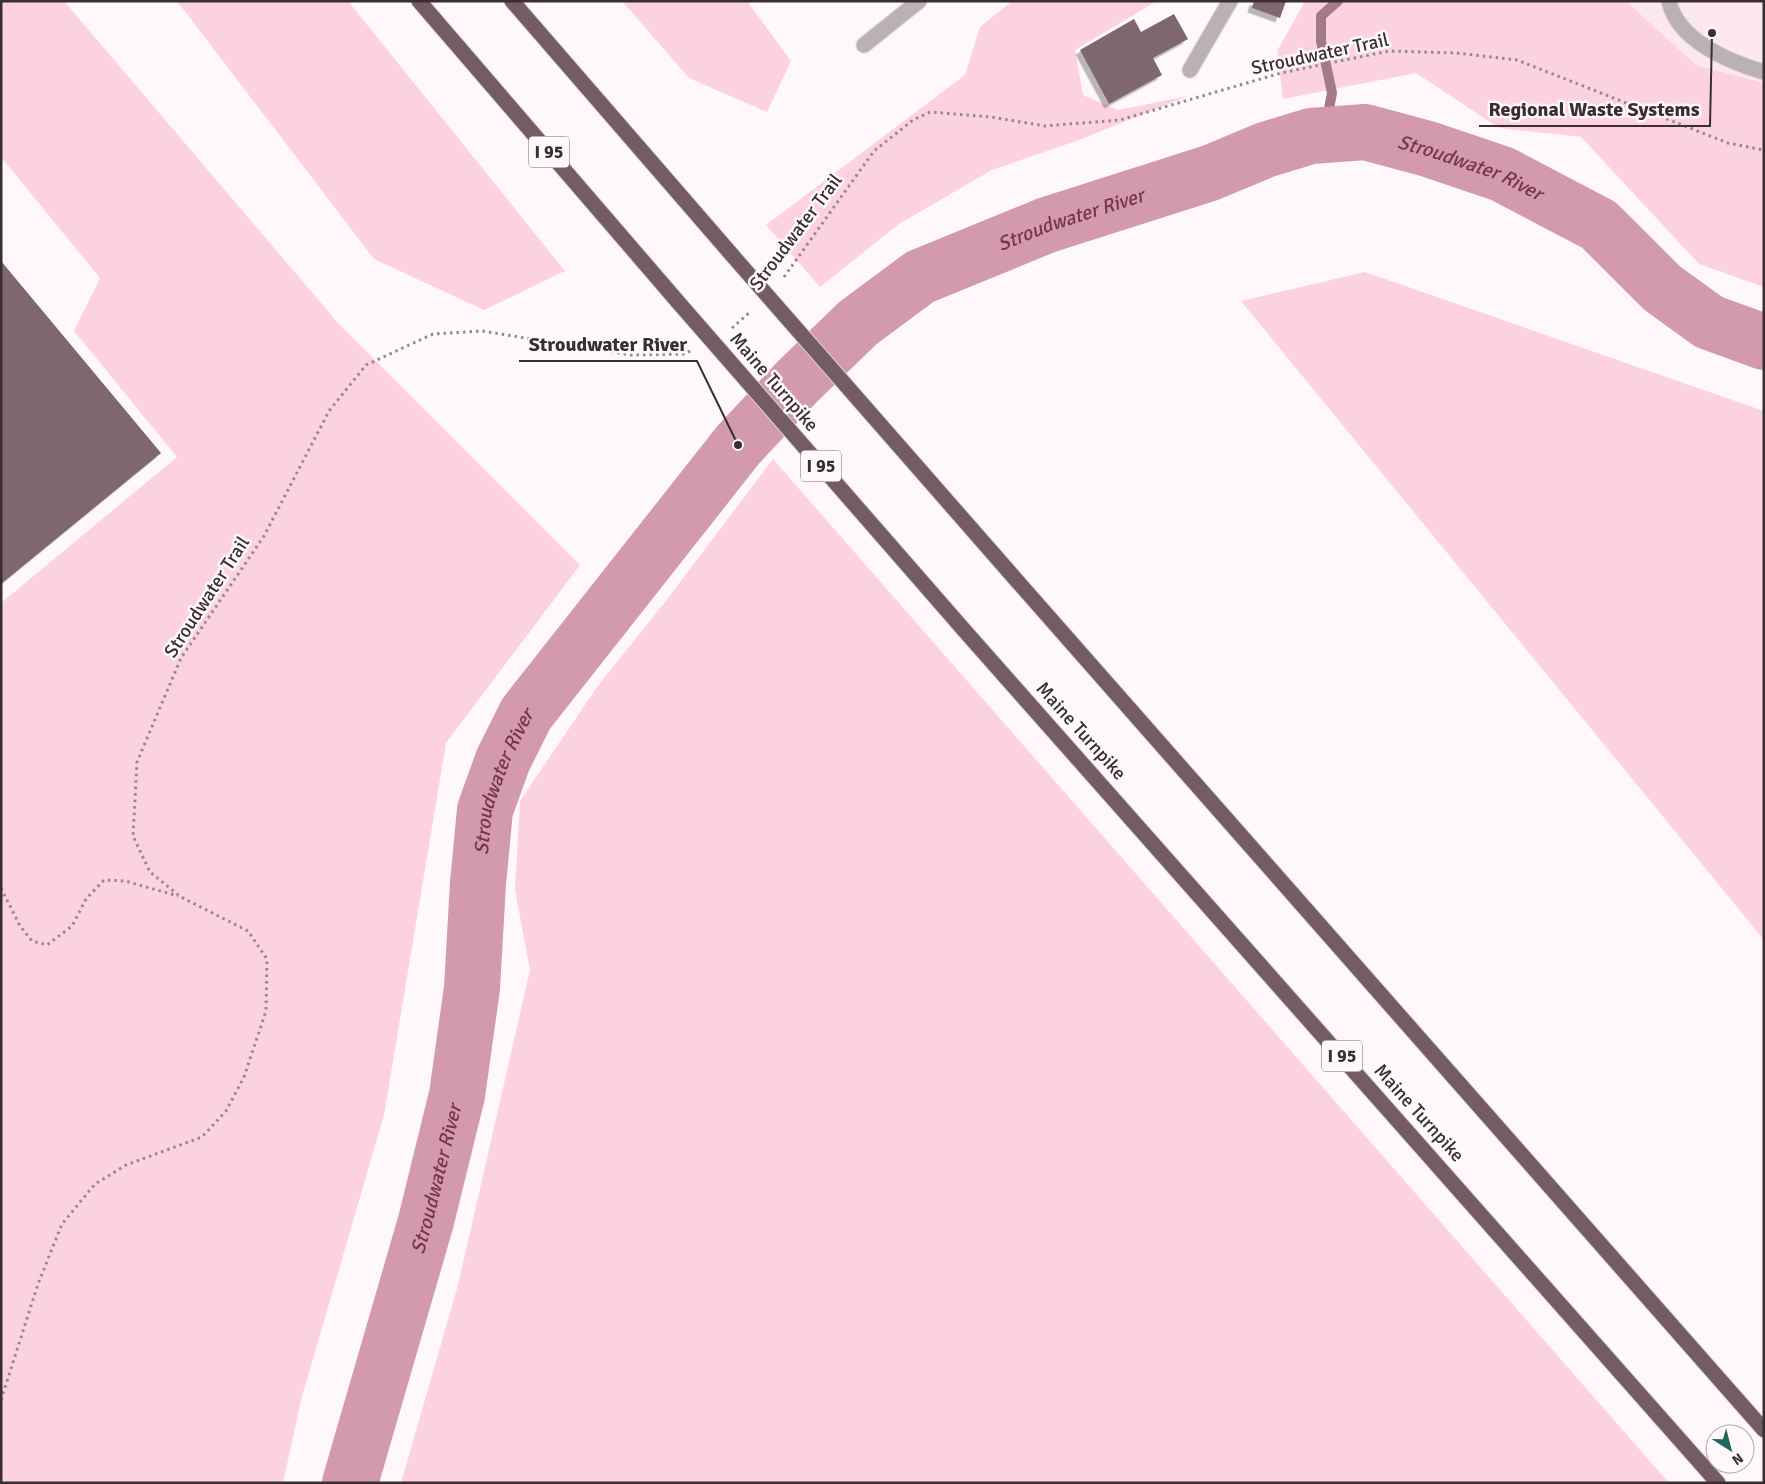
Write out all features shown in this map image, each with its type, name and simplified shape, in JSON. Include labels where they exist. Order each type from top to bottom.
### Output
[{"type":"highway","name":"Maine Turnpike","points":[[419,1],[964,630],[1718,1483]]},
{"type":"highway","points":[[512,1],[1018,582],[1764,1430]]},
{"type":"lane","points":[[864,45],[919,1]]},
{"type":"lane","points":[[1190,70],[1230,1]]},
{"type":"lane","points":[[1669,1],[1672,15],[1704,48],[1764,72]]},
{"type":"path","name":"Stroudwater Trail","points":[[780,282],[874,151],[913,120],[930,112],[991,117],[1045,126],[1120,120],[1281,73],[1389,51],[1456,53],[1516,60],[1728,143],[1764,150]]},
{"type":"path","name":"Stroudwater Trail","points":[[730,331],[755,307]]},
{"type":"path","name":"Stroudwater Trail","points":[[1,1400],[38,1284],[62,1224],[95,1184],[126,1165],[202,1137],[226,1111],[244,1077],[266,1011],[266,959],[248,931],[181,897],[150,872],[134,836],[138,762],[181,658],[264,536],[329,411],[366,365],[432,334],[482,331],[631,355],[685,354],[694,349]]},
{"type":"path","points":[[1,888],[20,926],[32,941],[47,945],[72,926],[86,899],[104,880],[125,881],[181,897]]},
{"type":"shaded area","points":[[1,1],[64,1],[338,323],[580,565],[446,743],[384,1115],[301,1400],[283,1483],[1,1483],[1,603],[177,457],[74,331],[100,278],[1,157]]},
{"type":"shaded area","points":[[177,1],[348,1],[565,271],[484,310],[374,259]]},
{"type":"shaded area","points":[[622,1],[747,1],[791,61],[767,112],[689,78]]},
{"type":"shaded area","points":[[1012,1],[1157,1],[1075,50],[1083,95],[1118,110],[1188,96],[1079,140],[992,170],[899,224],[820,287],[766,225],[965,75],[980,27]]},
{"type":"shaded area","points":[[1301,1],[1626,1],[1696,65],[1764,83],[1764,287],[1699,264],[1581,137],[1499,128],[1416,73],[1283,99],[1277,51],[1304,3]]},
{"type":"shaded area","points":[[1626,1],[1764,1],[1764,83],[1696,65]]},
{"type":"shaded area","points":[[1365,272],[1764,411],[1764,940],[1241,301]]},
{"type":"shaded area","points":[[773,459],[1669,1483],[401,1483],[458,1285],[530,970],[515,890],[520,801],[597,687],[665,602]]},
{"type":"building","points":[[1254,1],[1286,1],[1280,18],[1252,8]]},
{"type":"building","points":[[1174,14],[1188,39],[1153,58],[1162,75],[1109,104],[1080,50],[1134,19],[1141,32]]},
{"type":"building","points":[[1,261],[161,453],[1,584]]},
{"type":"waterway","points":[[1311,136],[1328,114],[1332,93],[1321,41],[1321,16],[1338,1]]},
{"type":"waterway","name":"Stroudwater River","points":[[350,1483],[426,1221],[457,1095],[472,988],[478,883],[485,810],[503,760],[526,714],[738,445],[797,382],[858,323],[920,277],[1047,225],[1210,173],[1265,150],[1311,136],[1365,132],[1428,149],[1502,174],[1599,225],[1662,288],[1709,322],[1764,342]]},
{"type":"place","name":"Regional Waste Systems","points":[[1712,33]]},
{"type":"place","name":"Stroudwater River","points":[[738,445]]}]
